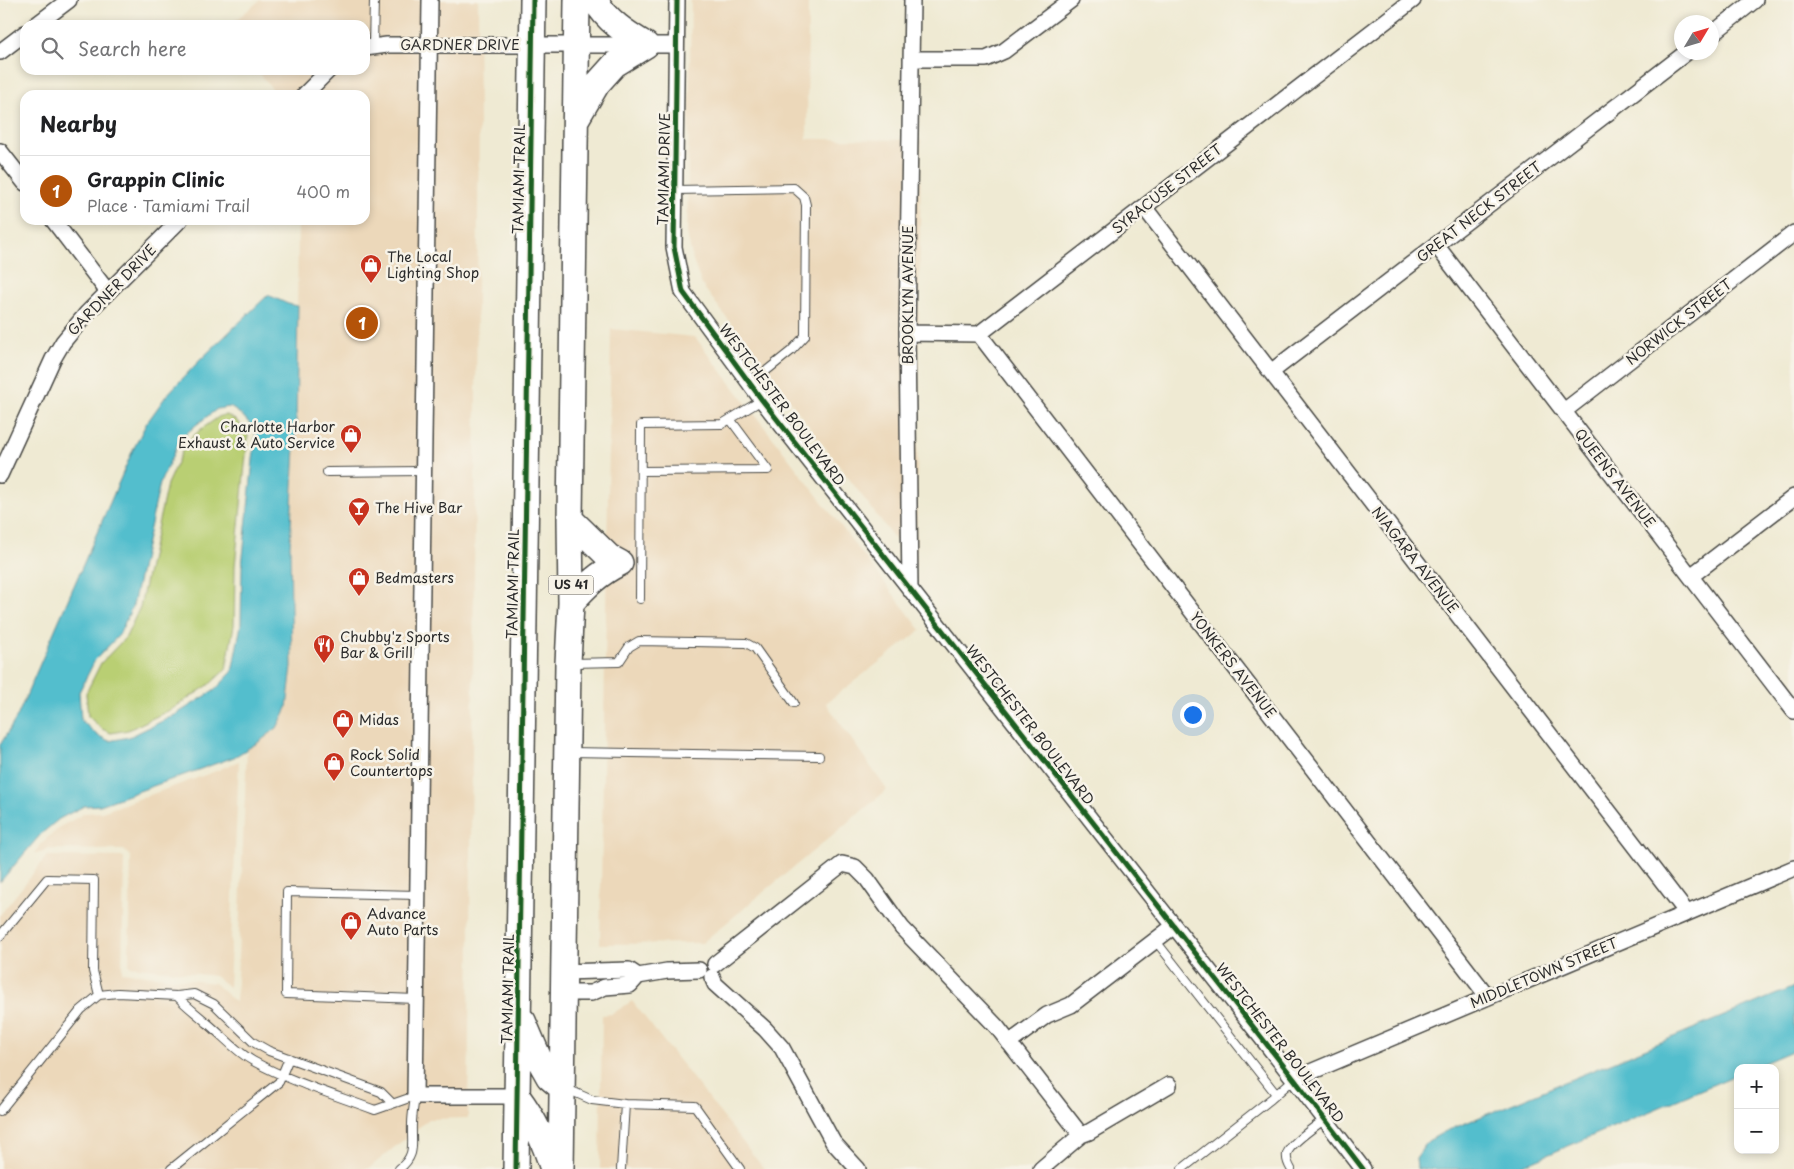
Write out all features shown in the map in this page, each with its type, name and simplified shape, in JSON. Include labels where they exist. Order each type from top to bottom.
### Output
[{"type":"main road","name":"TAMIAMI TRAIL","points":[[516,1169],[533,0]]},
{"type":"main road","name":"US 41","points":[[561,1169],[568,663],[571,603],[570,519],[577,0]]},
{"type":"main road","points":[[576,121],[597,84],[615,64],[646,45],[618,28],[595,0]]},
{"type":"main road","points":[[570,519],[609,557],[630,564]]},
{"type":"main road","points":[[571,603],[586,586],[608,569],[630,564]]},
{"type":"main road","points":[[518,1009],[540,1061],[549,1077],[562,1088]]},
{"type":"main road","points":[[517,1096],[531,1115],[538,1129],[553,1169]]},
{"type":"street","points":[[43,20],[70,0]]},
{"type":"street","points":[[430,0],[415,1096],[517,1096]]},
{"type":"street","points":[[676,45],[677,0]]},
{"type":"street","name":"BROOKLYN AVENUE","points":[[910,590],[908,333],[912,0]]},
{"type":"street","points":[[911,59],[986,59],[1004,51],[1071,0]]},
{"type":"street","name":"SYRACUSE STREET","points":[[978,334],[1413,0]]},
{"type":"street","points":[[1719,28],[1755,0]]},
{"type":"street","points":[[0,52],[20,37]]},
{"type":"street","name":"GARDNER DRIVE","points":[[370,47],[387,45],[533,44],[577,46],[676,45]]},
{"type":"street","name":"TAMIAMI DRIVE","points":[[676,45],[674,247],[683,292]]},
{"type":"street","name":"GREAT NECK STREET","points":[[1271,372],[1677,60]]},
{"type":"street","points":[[309,90],[324,75]]},
{"type":"street","points":[[0,151],[20,177]]},
{"type":"street","name":"NIAGARA AVENUE","points":[[1144,207],[1687,913]]},
{"type":"street","points":[[57,225],[108,292]]},
{"type":"street","name":"GARDNER DRIVE","points":[[0,475],[58,351],[74,328],[175,225]]},
{"type":"street","name":"NORWICK STREET","points":[[1564,411],[1794,233]]},
{"type":"street","name":"QUEENS AVENUE","points":[[1436,245],[1794,711]]},
{"type":"street","name":"WESTCHESTER BOULEVARD","points":[[683,292],[762,400],[1363,1169]]},
{"type":"street","points":[[908,333],[978,334]]},
{"type":"street","name":"YONKERS AVENUE","points":[[978,334],[1488,996]]},
{"type":"street","points":[[1690,576],[1794,496]]},
{"type":"street","points":[[564,982],[591,993],[605,987],[630,985],[638,976],[667,971],[709,970],[842,864],[855,868],[867,879],[902,928],[997,1027],[1081,1135]]},
{"type":"street","name":"MIDDLETOWN STREET","points":[[1294,1079],[1794,868]]},
{"type":"street","points":[[1009,1043],[1047,1015],[1071,1005],[1174,926]]},
{"type":"street","points":[[564,982],[629,970],[638,976]]},
{"type":"street","points":[[709,970],[715,984],[765,1029],[782,1048],[833,1142],[858,1169]]},
{"type":"street","points":[[1041,1169],[1081,1135],[1090,1132],[1170,1085]]},
{"type":"lane","points":[[370,38],[374,0]]},
{"type":"lane","points":[[674,190],[794,188],[804,196],[806,205],[805,336],[791,351],[751,383]]},
{"type":"lane","points":[[640,599],[630,564],[641,471],[641,425],[722,424],[762,400]]},
{"type":"lane","points":[[641,471],[768,470],[730,418]]},
{"type":"lane","points":[[327,472],[423,471]]},
{"type":"lane","points":[[568,663],[619,662],[629,647],[639,641],[746,643],[755,648],[794,704]]},
{"type":"lane","points":[[567,752],[819,756]]},
{"type":"lane","points":[[0,936],[47,878],[94,880],[92,971],[100,995]]},
{"type":"lane","points":[[416,999],[286,994],[287,892],[418,895]]},
{"type":"lane","points":[[1156,940],[1276,1094]]},
{"type":"lane","points":[[0,1111],[81,1010],[100,995],[118,994],[178,996],[194,994],[214,1004],[253,1042],[269,1051],[381,1092],[392,1103]]},
{"type":"lane","points":[[178,996],[185,1005],[238,1051],[254,1061],[283,1074],[376,1110],[415,1096],[412,1124],[412,1153],[410,1159],[399,1169]]},
{"type":"lane","points":[[218,1032],[230,1019]]},
{"type":"lane","points":[[171,1169],[279,1082],[289,1058]]},
{"type":"lane","points":[[1182,1169],[1294,1079]]},
{"type":"lane","points":[[562,1088],[592,1100],[625,1104],[695,1106],[740,1169]]},
{"type":"lane","points":[[621,1169],[625,1104]]},
{"type":"lane","points":[[1291,1169],[1287,1161],[1287,1152],[1291,1146],[1325,1119]]},
{"type":"shaded area","points":[[260,0],[478,0],[479,120],[468,1118],[429,1119],[368,1169],[0,1169],[0,915],[47,856],[124,857],[122,972],[214,983],[236,1003],[247,749],[277,727],[287,708],[292,666],[290,547],[296,426],[298,225],[370,225],[370,90],[273,90],[261,75],[370,75],[370,20],[236,20]]},
{"type":"shaded area","points":[[691,0],[808,0],[807,139],[921,140],[916,567],[702,285],[693,261],[687,233]]},
{"type":"shaded area","points":[[611,329],[695,337],[921,630],[826,703],[887,790],[702,943],[600,944]]},
{"type":"shaded area","points":[[239,761],[229,987],[215,976],[129,966],[131,857],[124,850],[48,849],[41,853],[34,853],[46,839],[63,825],[85,813],[102,812]]},
{"type":"shaded area","points":[[632,1001],[764,1169],[600,1169],[602,1015],[612,1014]]},
{"type":"green space","points":[[227,415],[237,421],[248,434],[235,566],[234,625],[226,669],[210,684],[172,709],[128,730],[111,733],[102,729],[88,716],[86,693],[101,663],[126,637],[140,607],[167,484],[186,443],[220,416]]},
{"type":"water","points":[[268,295],[288,304],[298,306],[296,426],[290,547],[292,666],[287,708],[277,728],[259,742],[234,757],[100,805],[84,806],[59,819],[41,834],[0,882],[0,745],[17,717],[132,452],[146,424],[166,396],[200,360]],"holes":[[[230,407],[242,415],[256,431],[242,566],[241,625],[232,672],[215,690],[175,715],[129,737],[109,741],[97,735],[81,720],[79,692],[95,660],[119,635],[133,605],[160,483],[180,439],[196,425],[217,409]]]},
{"type":"water","points":[[1794,987],[1794,1050],[1761,1064],[1734,1064],[1734,1076],[1514,1169],[1417,1169],[1416,1158],[1428,1141],[1444,1132]]},
{"type":"cycle path","points":[[516,1169],[533,0]]},
{"type":"cycle path","points":[[677,0],[674,247],[683,292],[762,400],[1363,1169]]},
{"type":"place","name":"The Local Lighting Shop","points":[[371,284]]},
{"type":"place","name":"Grappin Clinic","points":[[362,323]]},
{"type":"place","name":"Charlotte Harbor Exhaust & Auto Service","points":[[351,454]]},
{"type":"place","name":"The Hive Bar","points":[[359,527]]},
{"type":"place","name":"Bedmasters","points":[[359,597]]},
{"type":"place","name":"Chubby'z Sports Bar & Grill","points":[[324,664]]},
{"type":"place","name":"Midas","points":[[343,739]]},
{"type":"place","name":"Rock Solid Countertops","points":[[334,782]]},
{"type":"place","name":"Advance Auto Parts","points":[[351,941]]}]
